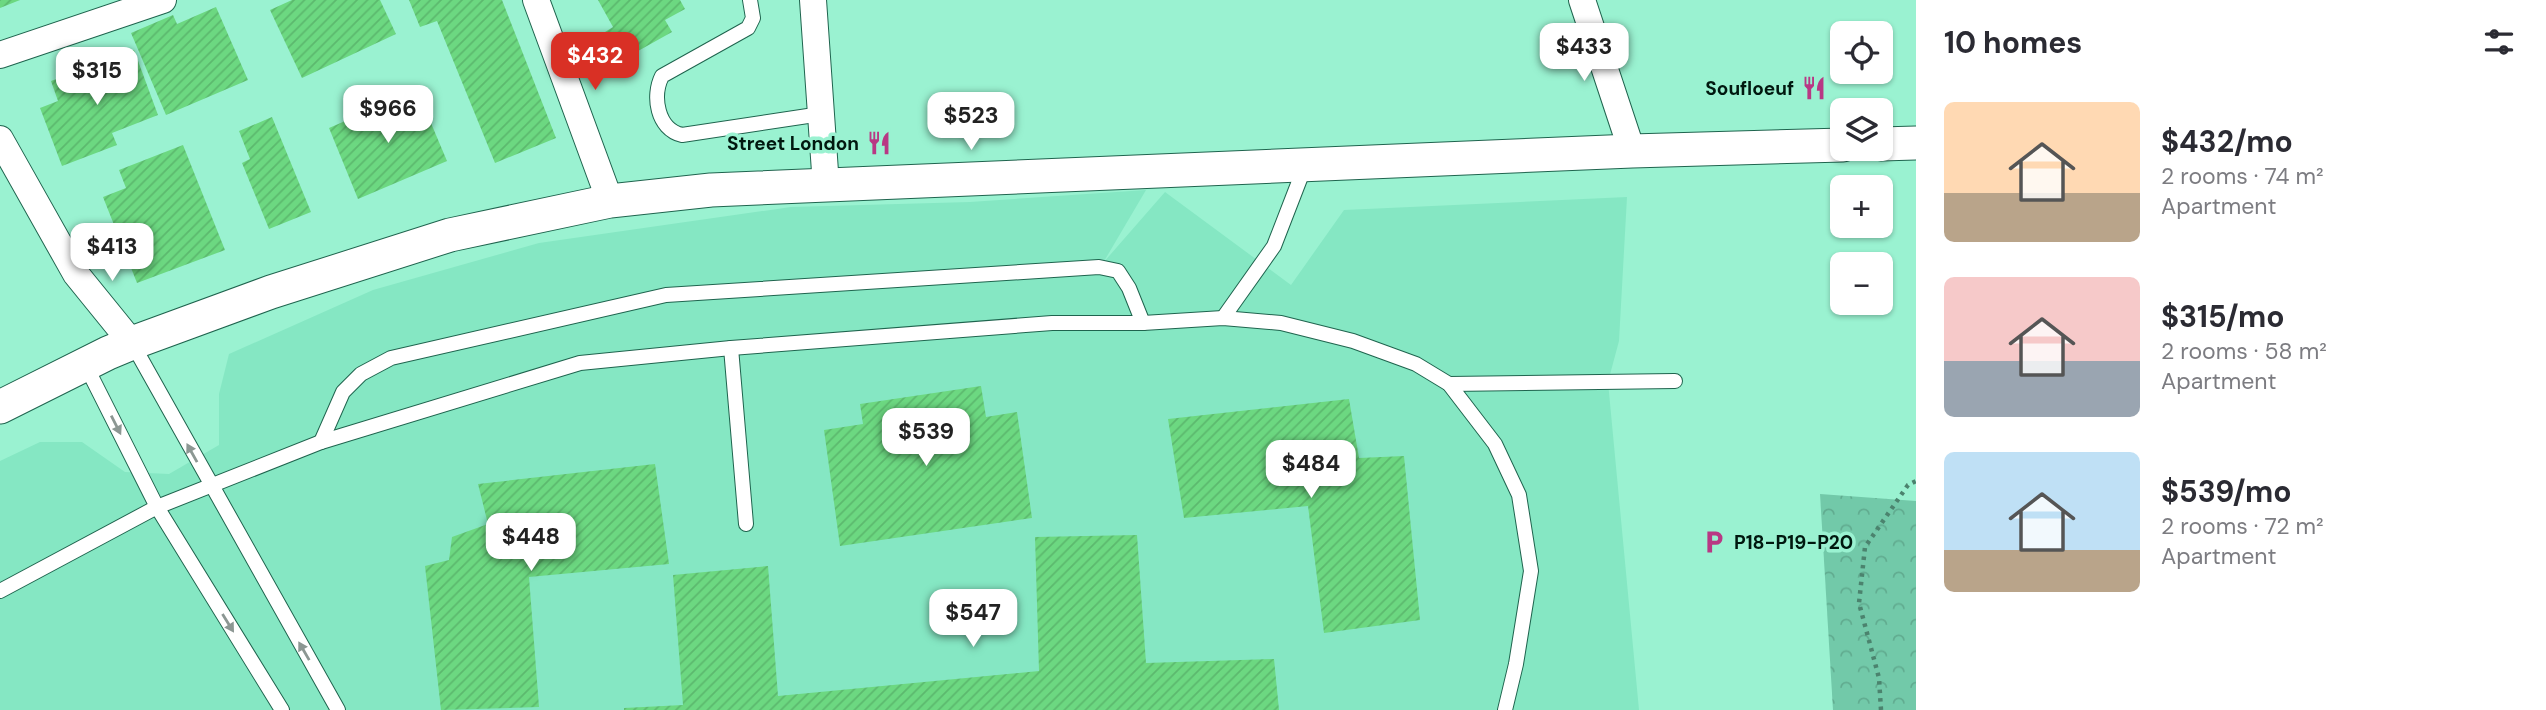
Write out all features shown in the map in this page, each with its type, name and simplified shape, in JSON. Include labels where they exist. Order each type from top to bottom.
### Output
[{"type":"street","points":[[0,55],[163,0]]},
{"type":"street","points":[[536,0],[610,201]]},
{"type":"street","points":[[813,0],[827,186]]},
{"type":"street","points":[[1582,0],[1632,151]]},
{"type":"street","points":[[0,139],[76,274],[132,343]]},
{"type":"street","points":[[1893,144],[1916,144]]},
{"type":"street","points":[[0,407],[132,343],[271,292],[450,235],[610,201],[711,190],[1306,164],[1830,145]]},
{"type":"lane","points":[[750,0],[753,18],[748,28],[662,76],[656,97],[664,125],[671,132],[682,135],[821,114]]},
{"type":"lane","points":[[1223,318],[1274,246],[1306,164]]},
{"type":"lane","points":[[321,442],[343,393],[361,374],[391,358],[666,295],[1099,267],[1118,271],[1129,288],[1143,323]]},
{"type":"lane","points":[[3,586],[157,507],[321,442],[580,363],[731,348],[1052,323],[1143,323],[1223,318],[1281,323],[1353,341],[1416,364],[1449,384],[1495,444],[1519,495],[1531,571],[1516,663],[1505,710]]},
{"type":"lane","points":[[132,343],[338,710]]},
{"type":"lane","points":[[731,348],[746,524]]},
{"type":"lane","points":[[85,364],[157,507],[282,710]]},
{"type":"lane","points":[[1449,384],[1675,381]]},
{"type":"path","points":[[1881,710],[1879,678],[1859,603],[1865,547],[1908,485],[1916,481]]},
{"type":"shaded area","points":[[1146,190],[1103,263],[1165,192],[1291,285],[1344,210],[1627,197],[1619,341],[1608,382],[1639,710],[0,710],[0,461],[40,442],[82,442],[125,472],[169,474],[219,445],[219,394],[229,354],[373,290],[539,243],[791,207],[970,202]]},
{"type":"green space","points":[[1820,494],[1916,501],[1916,710],[1833,710]]},
{"type":"building","points":[[0,0],[20,0],[0,8]]},
{"type":"building","points":[[292,0],[380,0],[396,34],[302,78],[270,10]]},
{"type":"building","points":[[409,0],[502,0],[556,138],[495,163],[437,21],[420,27]]},
{"type":"building","points":[[598,0],[680,0],[685,9],[665,20],[672,32],[613,65],[597,37],[613,27]]},
{"type":"building","points":[[216,7],[248,80],[166,115],[131,33],[173,15],[177,24]]},
{"type":"building","points":[[134,50],[158,115],[112,133],[117,145],[62,166],[40,108],[58,101],[51,81]]},
{"type":"building","points":[[417,90],[447,161],[358,199],[329,128]]},
{"type":"building","points":[[272,117],[311,212],[269,229],[242,163],[250,159],[239,131]]},
{"type":"building","points":[[183,145],[225,250],[137,283],[103,197],[126,188],[119,170]]},
{"type":"building","points":[[981,386],[986,417],[1017,412],[1032,518],[840,546],[824,430],[863,424],[860,404]]},
{"type":"building","points":[[1349,399],[1359,458],[1404,456],[1420,620],[1324,633],[1308,506],[1184,518],[1168,419]]},
{"type":"building","points":[[655,464],[669,564],[529,577],[539,707],[441,710],[425,566],[449,560],[452,537],[488,524],[478,484]]},
{"type":"building","points":[[1137,535],[1146,663],[1274,659],[1279,710],[624,710],[683,705],[673,575],[768,566],[778,696],[1039,671],[1035,537]]},
{"type":"place","name":"Soufloeuf","points":[[1814,88]]},
{"type":"place","name":"Street London","points":[[879,143]]},
{"type":"place","name":"P18-P19-P20","points":[[1714,542]]}]
